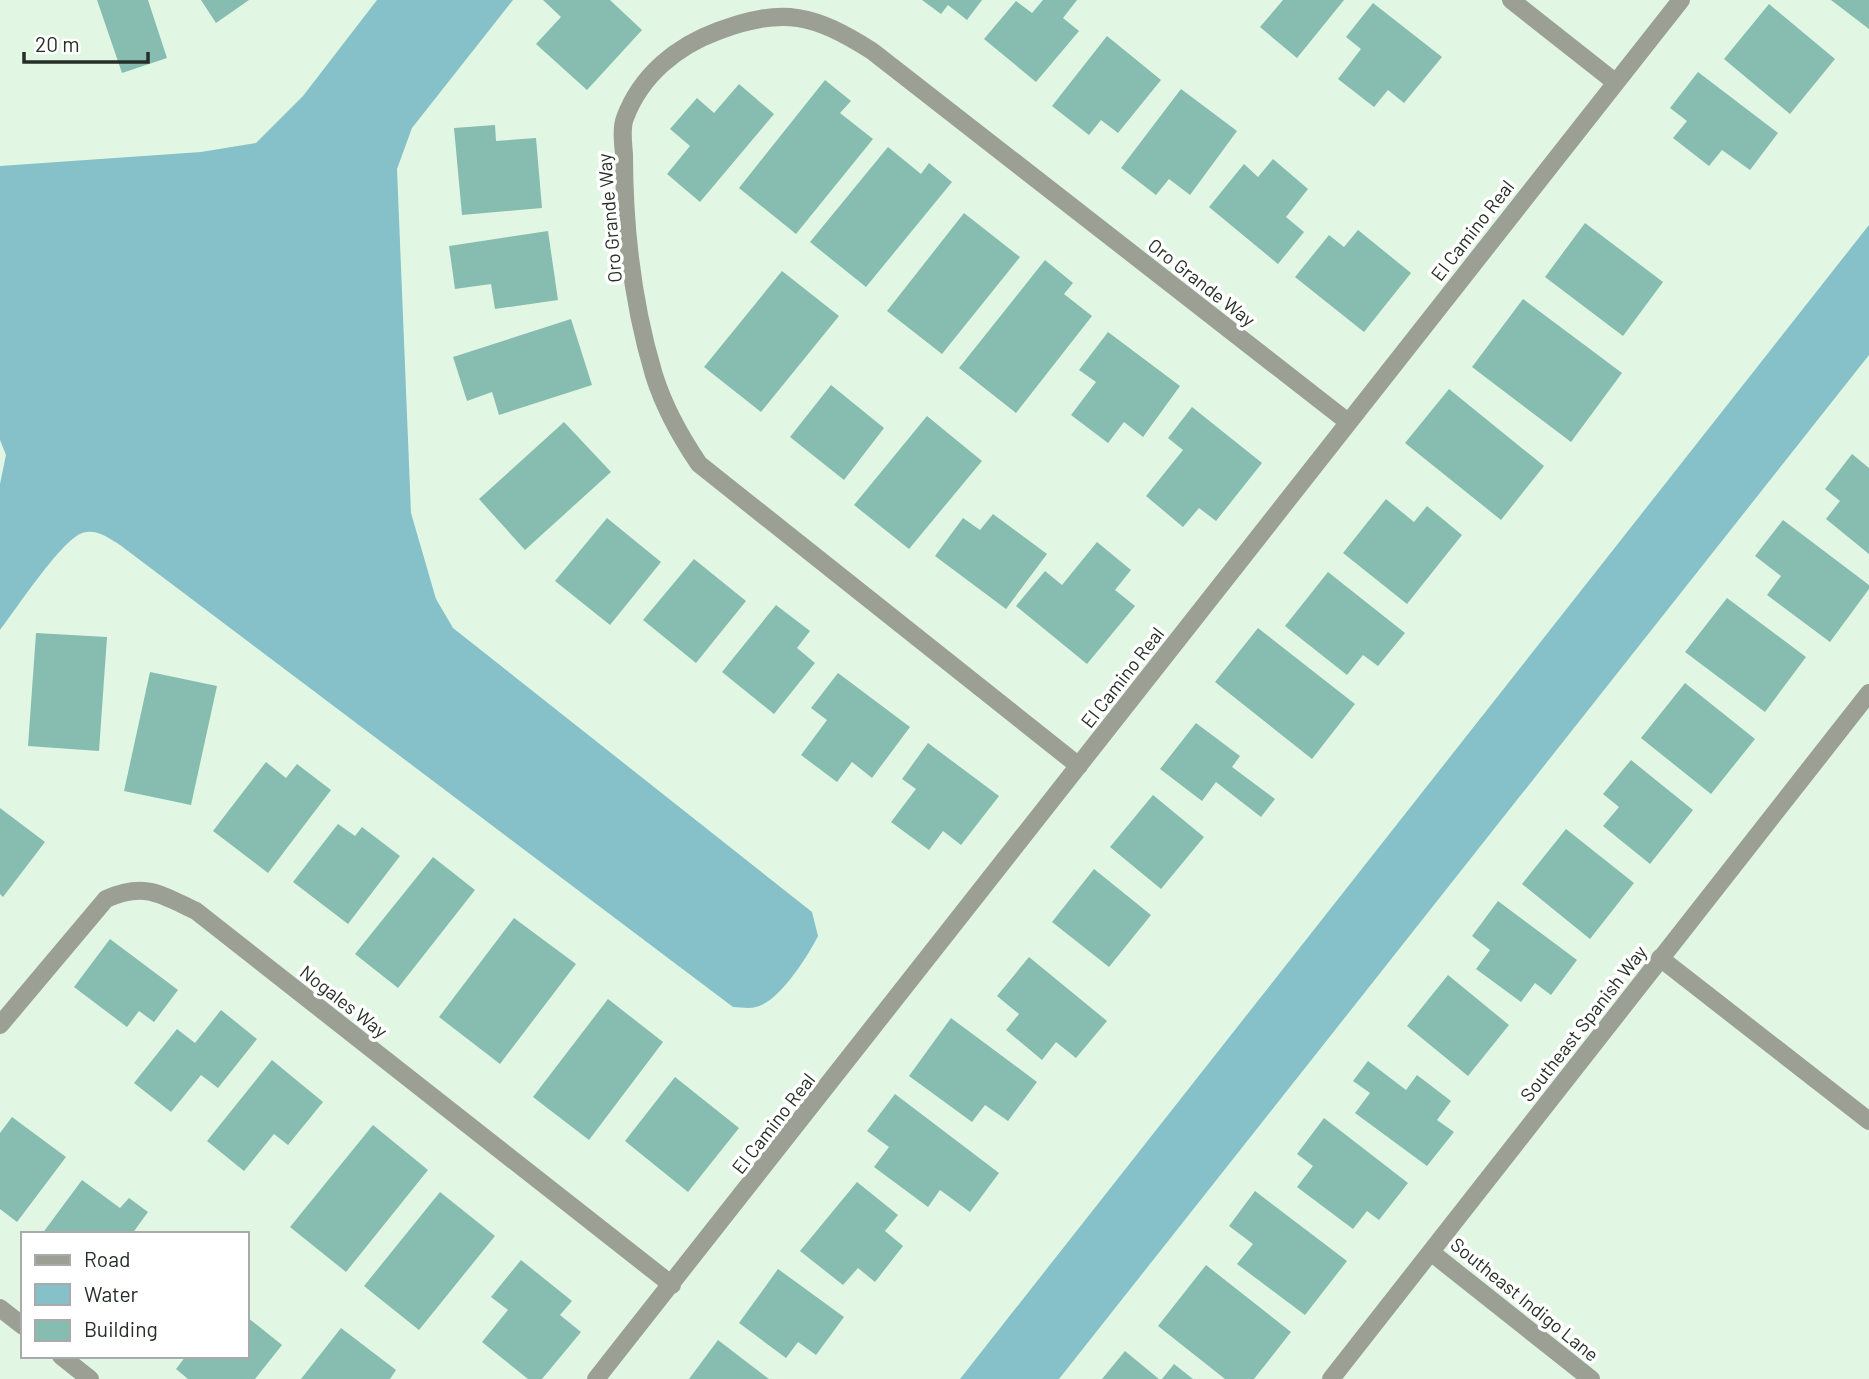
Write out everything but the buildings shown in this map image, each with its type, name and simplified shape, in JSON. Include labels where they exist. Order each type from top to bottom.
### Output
[{"type":"street","points":[[1511,0],[1615,82]]},
{"type":"street","name":"El Camino Real","points":[[596,1379],[673,1285],[1681,0]]},
{"type":"street","name":"Oro Grande Way","points":[[1079,766],[699,464],[677,433],[654,375],[636,289],[624,196],[623,120],[645,78],[695,40],[757,17],[802,17],[836,28],[872,51],[1348,422]]},
{"type":"street","name":"Southeast Spanish Way","points":[[1331,1379],[1869,693]]},
{"type":"street","name":"Nogales Way","points":[[0,1026],[106,899],[130,889],[158,894],[196,911],[673,1285]]},
{"type":"street","points":[[1660,958],[1869,1121]]},
{"type":"street","name":"Southeast Indigo Lane","points":[[1432,1253],[1591,1379]]},
{"type":"street","points":[[0,1308],[21,1324]]},
{"type":"street","points":[[64,1358],[90,1379]]},
{"type":"water","points":[[377,0],[513,0],[412,128],[397,169],[411,513],[436,599],[453,628],[812,912],[818,936],[813,945],[783,988],[774,997],[756,1007],[733,1007],[106,537],[85,532],[71,540],[50,563],[0,630],[0,484],[6,455],[0,440],[0,166],[201,152],[256,143],[303,96]]},
{"type":"water","points":[[1869,225],[1869,355],[1059,1379],[960,1379]]}]
